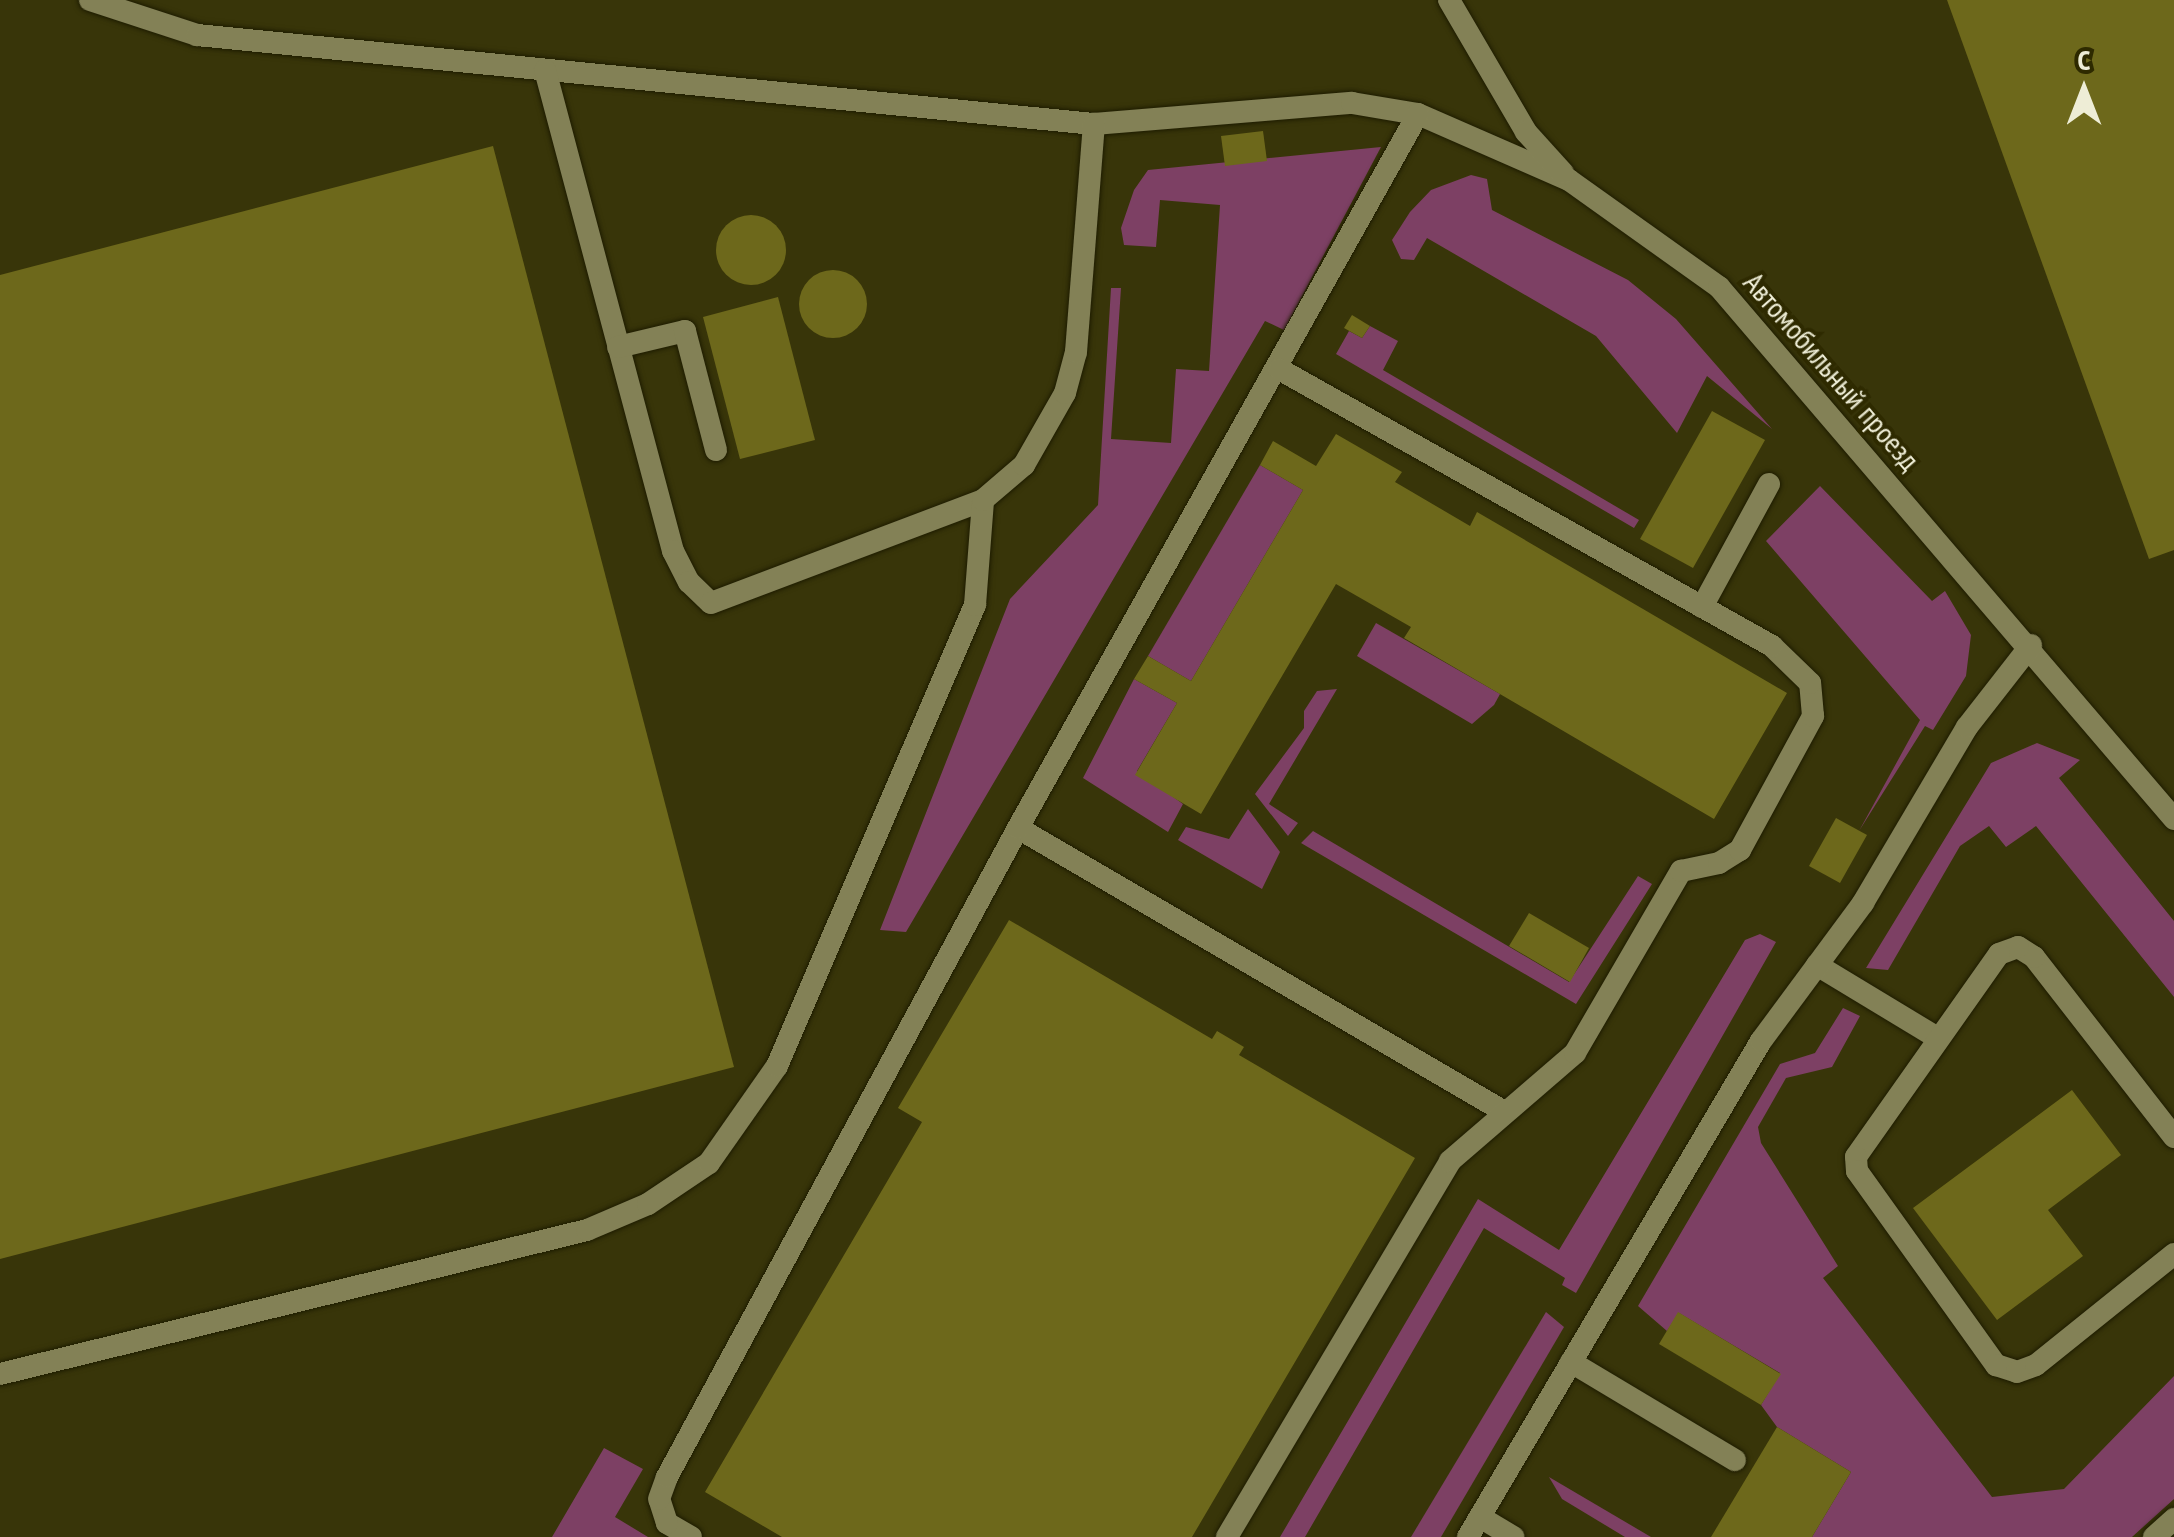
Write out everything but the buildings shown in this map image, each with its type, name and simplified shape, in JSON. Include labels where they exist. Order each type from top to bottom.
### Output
[{"type":"lane","name":"Автомобильный проезд","points":[[90,0],[196,35],[1094,124],[1352,103],[1418,114],[1568,180],[1719,287],[2031,645],[2174,819]]},
{"type":"lane","points":[[1449,0],[1526,132],[1568,180]]},
{"type":"lane","points":[[545,70],[673,551],[689,582],[711,603],[983,500],[1024,465],[1065,393],[1076,352],[1094,124]]},
{"type":"lane","points":[[691,1537],[668,1523],[659,1499],[668,1478],[1018,828],[1279,369],[1418,114]]},
{"type":"lane","points":[[618,347],[685,330],[716,450]]},
{"type":"lane","points":[[1227,1537],[1450,1161],[1574,1053],[1681,871],[1719,863],[1740,850],[1804,742],[1813,700],[1800,668],[1702,607],[1279,369]]},
{"type":"lane","points":[[1702,607],[1768,484]]},
{"type":"lane","points":[[0,1374],[587,1230],[648,1204],[708,1163],[777,1066],[975,605],[983,500]]},
{"type":"lane","points":[[1513,1537],[1474,1527],[1761,1041],[1863,903],[1967,727],[2031,645]]},
{"type":"lane","points":[[1018,828],[1503,1111]]},
{"type":"lane","points":[[2174,1137],[2034,957],[2018,947],[1999,954],[1936,1037],[1860,1144],[1857,1171],[1996,1365],[2017,1372],[2036,1365],[2174,1254]]},
{"type":"lane","points":[[1817,966],[1936,1037]]},
{"type":"lane","points":[[1571,1362],[1735,1460]]},
{"type":"lane","points":[[2154,1537],[2174,1519]]},
{"type":"shaded area","points":[[1381,147],[1284,330],[1265,321],[906,932],[880,930],[1010,599],[1098,505],[1111,288],[1121,288],[1111,439],[1171,443],[1176,369],[1209,371],[1220,205],[1160,200],[1156,247],[1124,245],[1121,228],[1134,190],[1148,170]]},
{"type":"shaded area","points":[[1471,175],[1487,179],[1492,210],[1628,280],[1676,319],[1772,429],[1707,376],[1677,433],[1596,336],[1427,238],[1414,260],[1401,259],[1392,240],[1410,212],[1431,190]]},
{"type":"shaded area","points":[[1370,326],[1398,341],[1383,370],[1639,520],[1634,528],[1336,354],[1349,331],[1362,338]]},
{"type":"shaded area","points":[[1260,465],[1303,490],[1191,681],[1148,656]]},
{"type":"shaded area","points":[[1820,486],[1932,601],[1945,591],[1971,635],[1966,676],[1933,730],[1925,726],[1859,831],[1920,720],[1766,541]]},
{"type":"shaded area","points":[[1376,623],[1500,694],[1494,705],[1472,724],[1357,656]]},
{"type":"shaded area","points":[[1134,679],[1177,703],[1137,771],[1183,804],[1168,832],[1083,778]]},
{"type":"shaded area","points":[[1337,689],[1269,804],[1298,823],[1288,836],[1255,794],[1304,728],[1304,711],[1317,691]]},
{"type":"shaded area","points":[[2037,743],[2080,760],[2059,778],[2174,921],[2174,997],[2036,826],[2006,847],[1989,826],[1960,846],[1888,970],[1866,968],[1991,763]]},
{"type":"shaded area","points":[[1248,809],[1280,852],[1262,889],[1178,840],[1186,827],[1229,839]]},
{"type":"shaded area","points":[[1313,831],[1569,982],[1638,876],[1652,884],[1576,1004],[1301,843]]},
{"type":"shaded area","points":[[1760,934],[1776,942],[1576,1293],[1562,1285],[1565,1278],[1484,1228],[1305,1537],[1280,1537],[1478,1199],[1559,1250],[1745,940]]},
{"type":"shaded area","points":[[1843,1008],[1860,1016],[1832,1067],[1786,1078],[1758,1127],[1761,1143],[1838,1266],[1823,1278],[1992,1497],[2064,1489],[2174,1376],[2174,1499],[2132,1537],[1812,1537],[1851,1472],[1777,1427],[1761,1405],[1780,1373],[1679,1313],[1667,1331],[1638,1306],[1780,1064],[1815,1053]]},
{"type":"shaded area","points":[[1546,1312],[1564,1327],[1441,1537],[1411,1537]]},
{"type":"shaded area","points":[[604,1448],[643,1469],[615,1517],[648,1537],[552,1537]]},
{"type":"shaded area","points":[[1549,1477],[1651,1537],[1625,1537],[1562,1499]]}]
